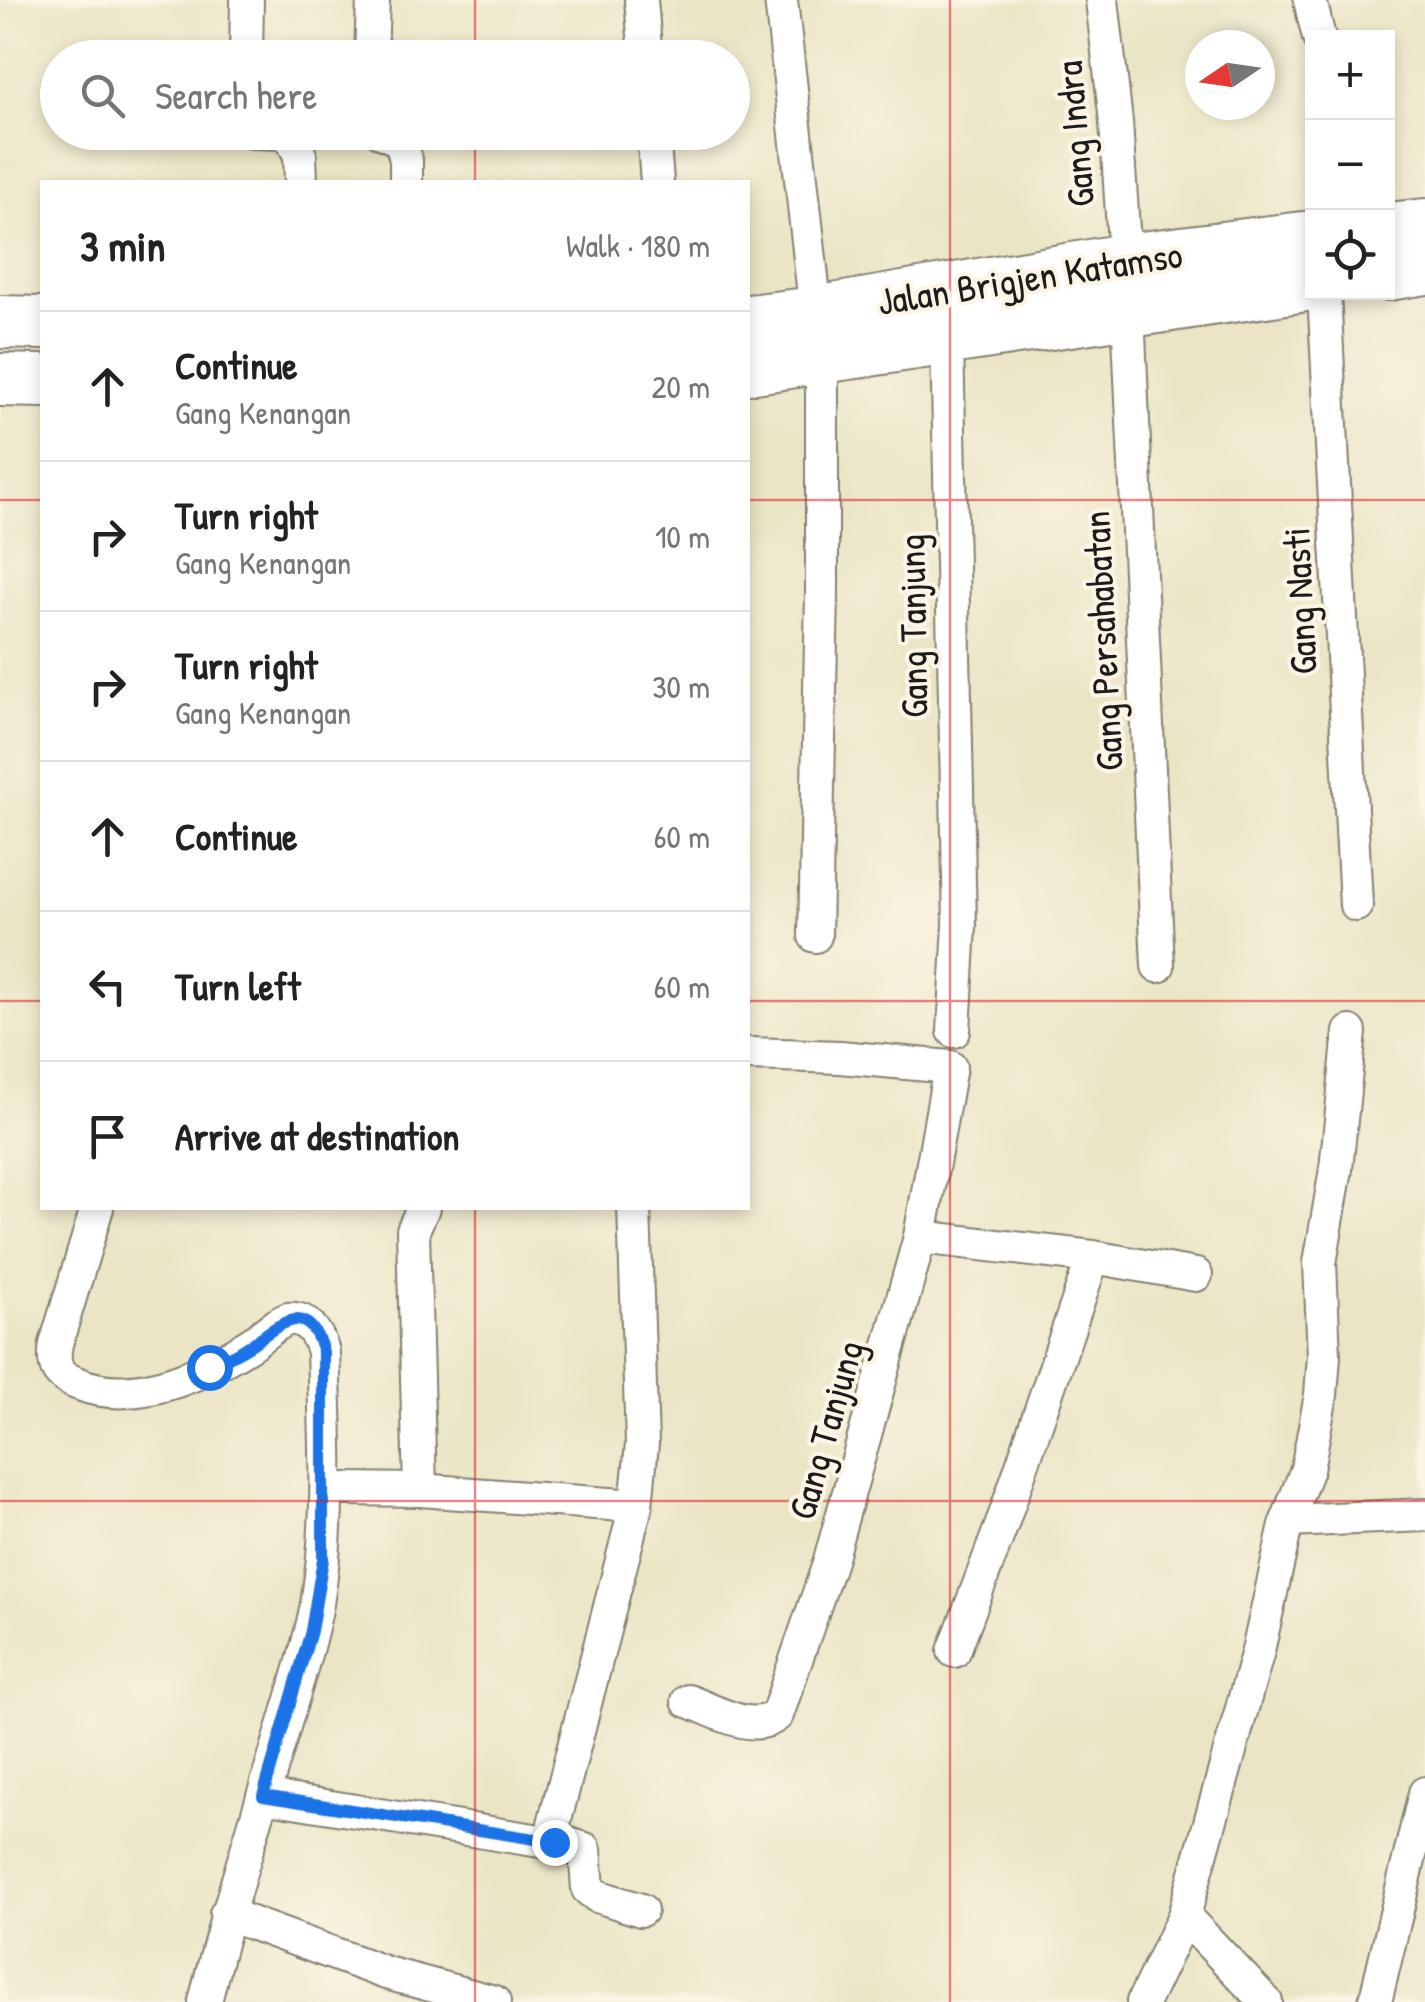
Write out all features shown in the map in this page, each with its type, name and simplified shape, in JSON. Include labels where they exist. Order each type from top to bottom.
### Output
[{"type":"main road","points":[[1395,228],[1425,224]]},
{"type":"main road","name":"Jalan Brigjen Katamso","points":[[750,367],[819,336],[1125,260],[1305,239]]},
{"type":"main road","points":[[1395,273],[1425,268]]},
{"type":"main road","name":"Jalan Brigjen Katamso","points":[[750,322],[819,336],[947,340],[1305,285]]},
{"type":"main road","points":[[0,322],[40,323]]},
{"type":"main road","points":[[0,380],[40,381]]},
{"type":"street","points":[[246,0],[246,40]]},
{"type":"street","points":[[372,40],[373,0]]},
{"type":"street","points":[[641,0],[644,40]]},
{"type":"street","points":[[781,0],[819,336],[822,592],[815,936]]},
{"type":"street","name":"Gang Indra","points":[[1102,0],[1116,122],[1125,260]]},
{"type":"street","points":[[1310,0],[1317,30]]},
{"type":"street","points":[[297,150],[302,180]]},
{"type":"street","points":[[405,150],[406,180]]},
{"type":"street","points":[[654,150],[657,180]]},
{"type":"street","name":"Gang Nasti","points":[[1324,300],[1356,905]]},
{"type":"street","name":"Gang Persahabatan","points":[[1128,312],[1158,966]]},
{"type":"street","name":"Gang Tanjung","points":[[947,340],[960,925],[954,1031]]},
{"type":"street","points":[[1143,2002],[1184,1916],[1258,1651],[1287,1521],[1307,1470],[1321,1395],[1324,1314],[1320,1263],[1338,1150],[1350,1032]]},
{"type":"street","name":"Gang Tanjung","points":[[688,1701],[753,1724],[778,1715],[829,1564],[920,1237],[950,1068],[840,1056],[750,1054]]},
{"type":"street","points":[[97,1210],[56,1344],[55,1369],[64,1378],[96,1391],[131,1392],[167,1384],[250,1345],[278,1323],[296,1319],[306,1322],[315,1332],[323,1352],[336,1487],[314,1617],[226,1914],[205,2002]]},
{"type":"street","points":[[420,1490],[413,1230],[422,1210]]},
{"type":"street","points":[[554,1824],[636,1506],[642,1444],[634,1210]]},
{"type":"street","points":[[920,1237],[1093,1257],[1196,1274]]},
{"type":"street","points":[[954,1651],[1002,1524],[1093,1257]]},
{"type":"street","points":[[336,1487],[636,1506]]},
{"type":"street","points":[[1287,1521],[1425,1516]]},
{"type":"street","points":[[1375,2002],[1425,1793]]},
{"type":"street","points":[[263,1796],[559,1841],[586,1849],[588,1889],[597,1896],[641,1910]]},
{"type":"street","points":[[226,1914],[381,1987],[494,2002]]},
{"type":"street","points":[[1184,1916],[1266,2002]]},
{"type":"route","points":[[209,1367],[288,1320],[306,1322],[323,1352],[323,1559],[311,1631],[263,1796],[554,1842]]}]
